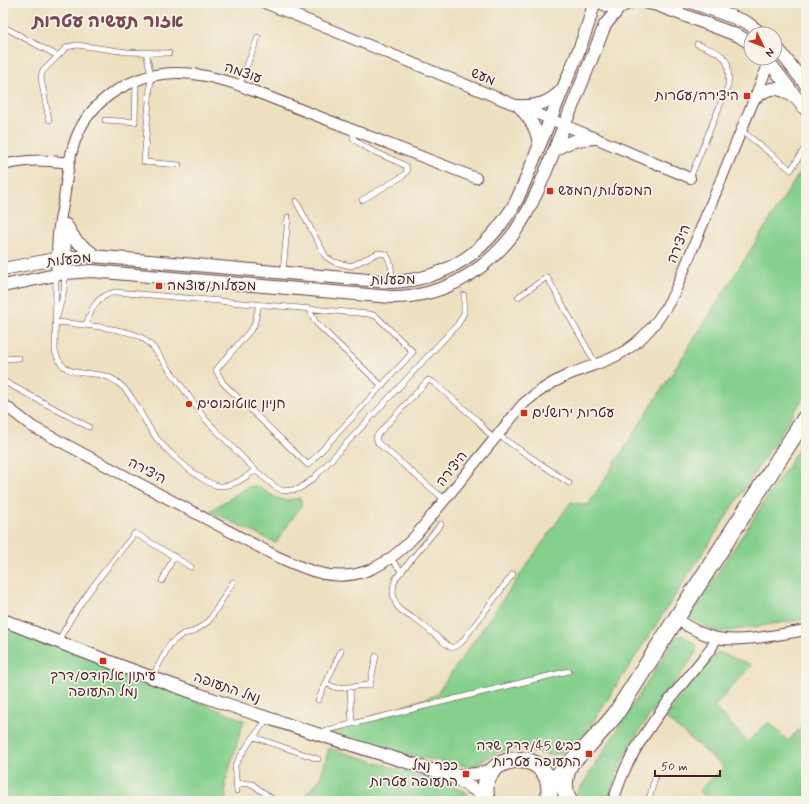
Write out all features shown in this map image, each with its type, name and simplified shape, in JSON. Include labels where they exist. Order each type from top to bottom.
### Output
[{"type":"highway","points":[[549,792],[573,759],[593,740],[615,715],[806,417]]},
{"type":"highway","points":[[487,800],[485,791],[490,774],[504,762],[518,759],[532,763],[540,768],[547,778],[549,792]]},
{"type":"highway","points":[[540,768],[557,766],[573,759]]},
{"type":"highway","points":[[569,801],[565,792],[565,779],[566,772],[573,759]]},
{"type":"street","name":"מעש","points":[[265,3],[519,106],[690,178]]},
{"type":"street","name":"מפעלות","points":[[3,270],[62,258],[96,256],[392,282],[424,278],[439,273],[466,258],[479,248],[501,225],[511,210],[522,188],[581,45],[594,3]]},
{"type":"street","points":[[602,3],[608,6],[624,5]]},
{"type":"street","points":[[648,3],[657,5],[743,39]]},
{"type":"street","points":[[694,3],[746,22],[751,26]]},
{"type":"street","name":"מפעלות","points":[[3,286],[61,274],[92,271],[391,297],[410,297],[428,293],[458,282],[490,259],[503,246],[528,212],[605,25],[624,5]]},
{"type":"street","points":[[783,56],[806,85]]},
{"type":"street","name":"היצירה","points":[[3,404],[33,427],[299,567],[324,574],[350,576],[365,572],[391,559],[416,535],[523,404],[539,390],[565,376],[618,355],[652,329],[661,317],[676,289],[755,98],[766,66]]},
{"type":"street","points":[[774,66],[806,110]]},
{"type":"street","name":"עוצמה","points":[[62,258],[58,236],[68,163],[79,131],[96,106],[110,95],[136,80],[151,76],[178,73],[196,74],[214,78],[239,86],[476,178]]},
{"type":"street","points":[[519,106],[534,106],[543,104],[552,99],[563,87]]},
{"type":"street","points":[[755,98],[763,91],[779,88],[798,100]]},
{"type":"street","points":[[519,106],[534,126],[538,135],[539,146]]},
{"type":"street","points":[[554,151],[571,141],[594,138]]},
{"type":"street","points":[[3,165],[31,160],[68,163]]},
{"type":"street","name":"עוצמה","points":[[61,274],[66,225],[64,200]]},
{"type":"street","points":[[66,225],[76,242],[96,256]]},
{"type":"street","points":[[676,618],[700,633],[716,638],[728,639],[762,637],[806,630]]},
{"type":"street","name":"נמל התעופה","points":[[3,620],[152,677],[268,718],[445,774],[464,782],[487,800]]},
{"type":"street","points":[[613,801],[628,762],[639,743],[661,712],[711,649],[716,638]]},
{"type":"street","name":"נמל התעופה","points":[[445,774],[475,775],[496,768]]},
{"type":"street","points":[[549,792],[566,801]]},
{"type":"lane","points":[[4,27],[58,56]]},
{"type":"lane","points":[[239,86],[258,37]]},
{"type":"lane","points":[[690,178],[728,86],[729,71],[722,54],[697,44]]},
{"type":"lane","points":[[49,120],[41,79],[42,72],[67,47],[77,45],[120,51],[169,53]]},
{"type":"lane","points":[[146,52],[151,76],[144,162],[180,165]]},
{"type":"lane","points":[[105,120],[135,122],[136,80]]},
{"type":"lane","points":[[353,130],[353,138],[358,143],[396,160],[406,166],[407,171],[403,176],[362,200]]},
{"type":"lane","points":[[741,130],[791,170],[804,149]]},
{"type":"lane","points":[[296,201],[326,257],[334,262],[351,266],[378,253],[386,254],[390,260],[392,282]]},
{"type":"lane","points":[[283,272],[288,217]]},
{"type":"lane","points":[[56,322],[61,302],[61,274]]},
{"type":"lane","points":[[61,274],[56,322],[55,351],[57,360],[61,365],[71,372],[106,376],[120,385],[132,399],[152,433],[162,445],[194,473],[208,483],[221,486],[228,485],[248,476],[255,470]]},
{"type":"lane","points":[[518,297],[547,277],[596,364]]},
{"type":"lane","points":[[86,325],[92,309],[98,302],[106,295],[116,292],[259,304],[369,314],[376,316],[414,352],[308,465],[223,383],[216,370],[254,326],[259,304]]},
{"type":"lane","points":[[56,322],[86,325],[134,334],[144,338],[206,420],[255,470],[274,486],[283,491],[299,489],[314,478],[458,324],[464,313],[464,295]]},
{"type":"lane","points":[[309,309],[316,323],[382,386]]},
{"type":"lane","points":[[3,359],[19,358]]},
{"type":"lane","points":[[445,500],[378,444],[376,437],[428,380],[433,382],[496,438],[569,483]]},
{"type":"lane","points":[[3,381],[89,427]]},
{"type":"lane","points":[[441,524],[393,585],[397,607],[405,614],[414,618],[444,643],[452,648],[461,643],[513,574]]},
{"type":"lane","points":[[58,642],[69,620],[135,533],[191,567]]},
{"type":"lane","points":[[162,581],[174,556]]},
{"type":"lane","points":[[391,559],[402,572]]},
{"type":"lane","points":[[152,677],[170,644],[183,634],[193,632],[209,622],[233,582]]},
{"type":"lane","points":[[318,700],[327,684],[341,652]]},
{"type":"lane","points":[[327,684],[336,688],[350,688],[370,685],[376,656]]},
{"type":"lane","points":[[313,733],[569,671]]},
{"type":"lane","points":[[350,688],[352,724]]},
{"type":"lane","points":[[237,791],[235,765],[268,718]]},
{"type":"lane","points":[[254,737],[318,759]]},
{"type":"lane","points":[[647,801],[650,796],[655,777]]},
{"type":"lane","points":[[236,783],[252,784],[275,801]]},
{"type":"green space","points":[[806,163],[806,394],[587,731],[571,746],[557,754],[548,755],[522,749],[512,749],[494,754],[473,767],[385,751],[325,733],[436,695],[571,502],[588,505]]},
{"type":"green space","points":[[806,438],[806,619],[715,632],[689,617]]},
{"type":"green space","points":[[256,486],[276,498],[292,500],[300,498],[302,504],[276,543],[210,511],[248,487]]},
{"type":"green space","points":[[3,625],[244,720],[225,783],[226,801],[3,801]]},
{"type":"green space","points":[[682,635],[697,646],[696,652],[633,740],[621,765],[608,801],[572,801],[676,637]]},
{"type":"green space","points":[[718,652],[751,665],[714,707],[748,742],[769,722],[788,741],[806,722],[806,801],[711,801],[699,791],[724,767],[666,718],[690,683]]},
{"type":"green space","points":[[329,748],[450,785],[466,792],[475,801],[300,801],[320,779]]},
{"type":"place","name":"היצירה/עטרות","points":[[747,96]]},
{"type":"place","name":"המפעלות/המעש","points":[[550,191]]},
{"type":"place","name":"מפעלות/עוצמה","points":[[159,286]]},
{"type":"place","name":"חניון אוטובוסים","points":[[189,404]]},
{"type":"place","name":"עטרות ירושלים","points":[[524,413]]},
{"type":"place","name":"עיתון אלקודס/דרך נמל התעופה","points":[[103,661]]},
{"type":"place","name":"כביש 45/דרך שדה התעופה עטרות","points":[[589,754]]},
{"type":"place","name":"ככר נמל התעופה עטרות","points":[[466,774]]},
{"type":"district","name":"אזור תעשיה עטרות","points":[[108,22]]}]
